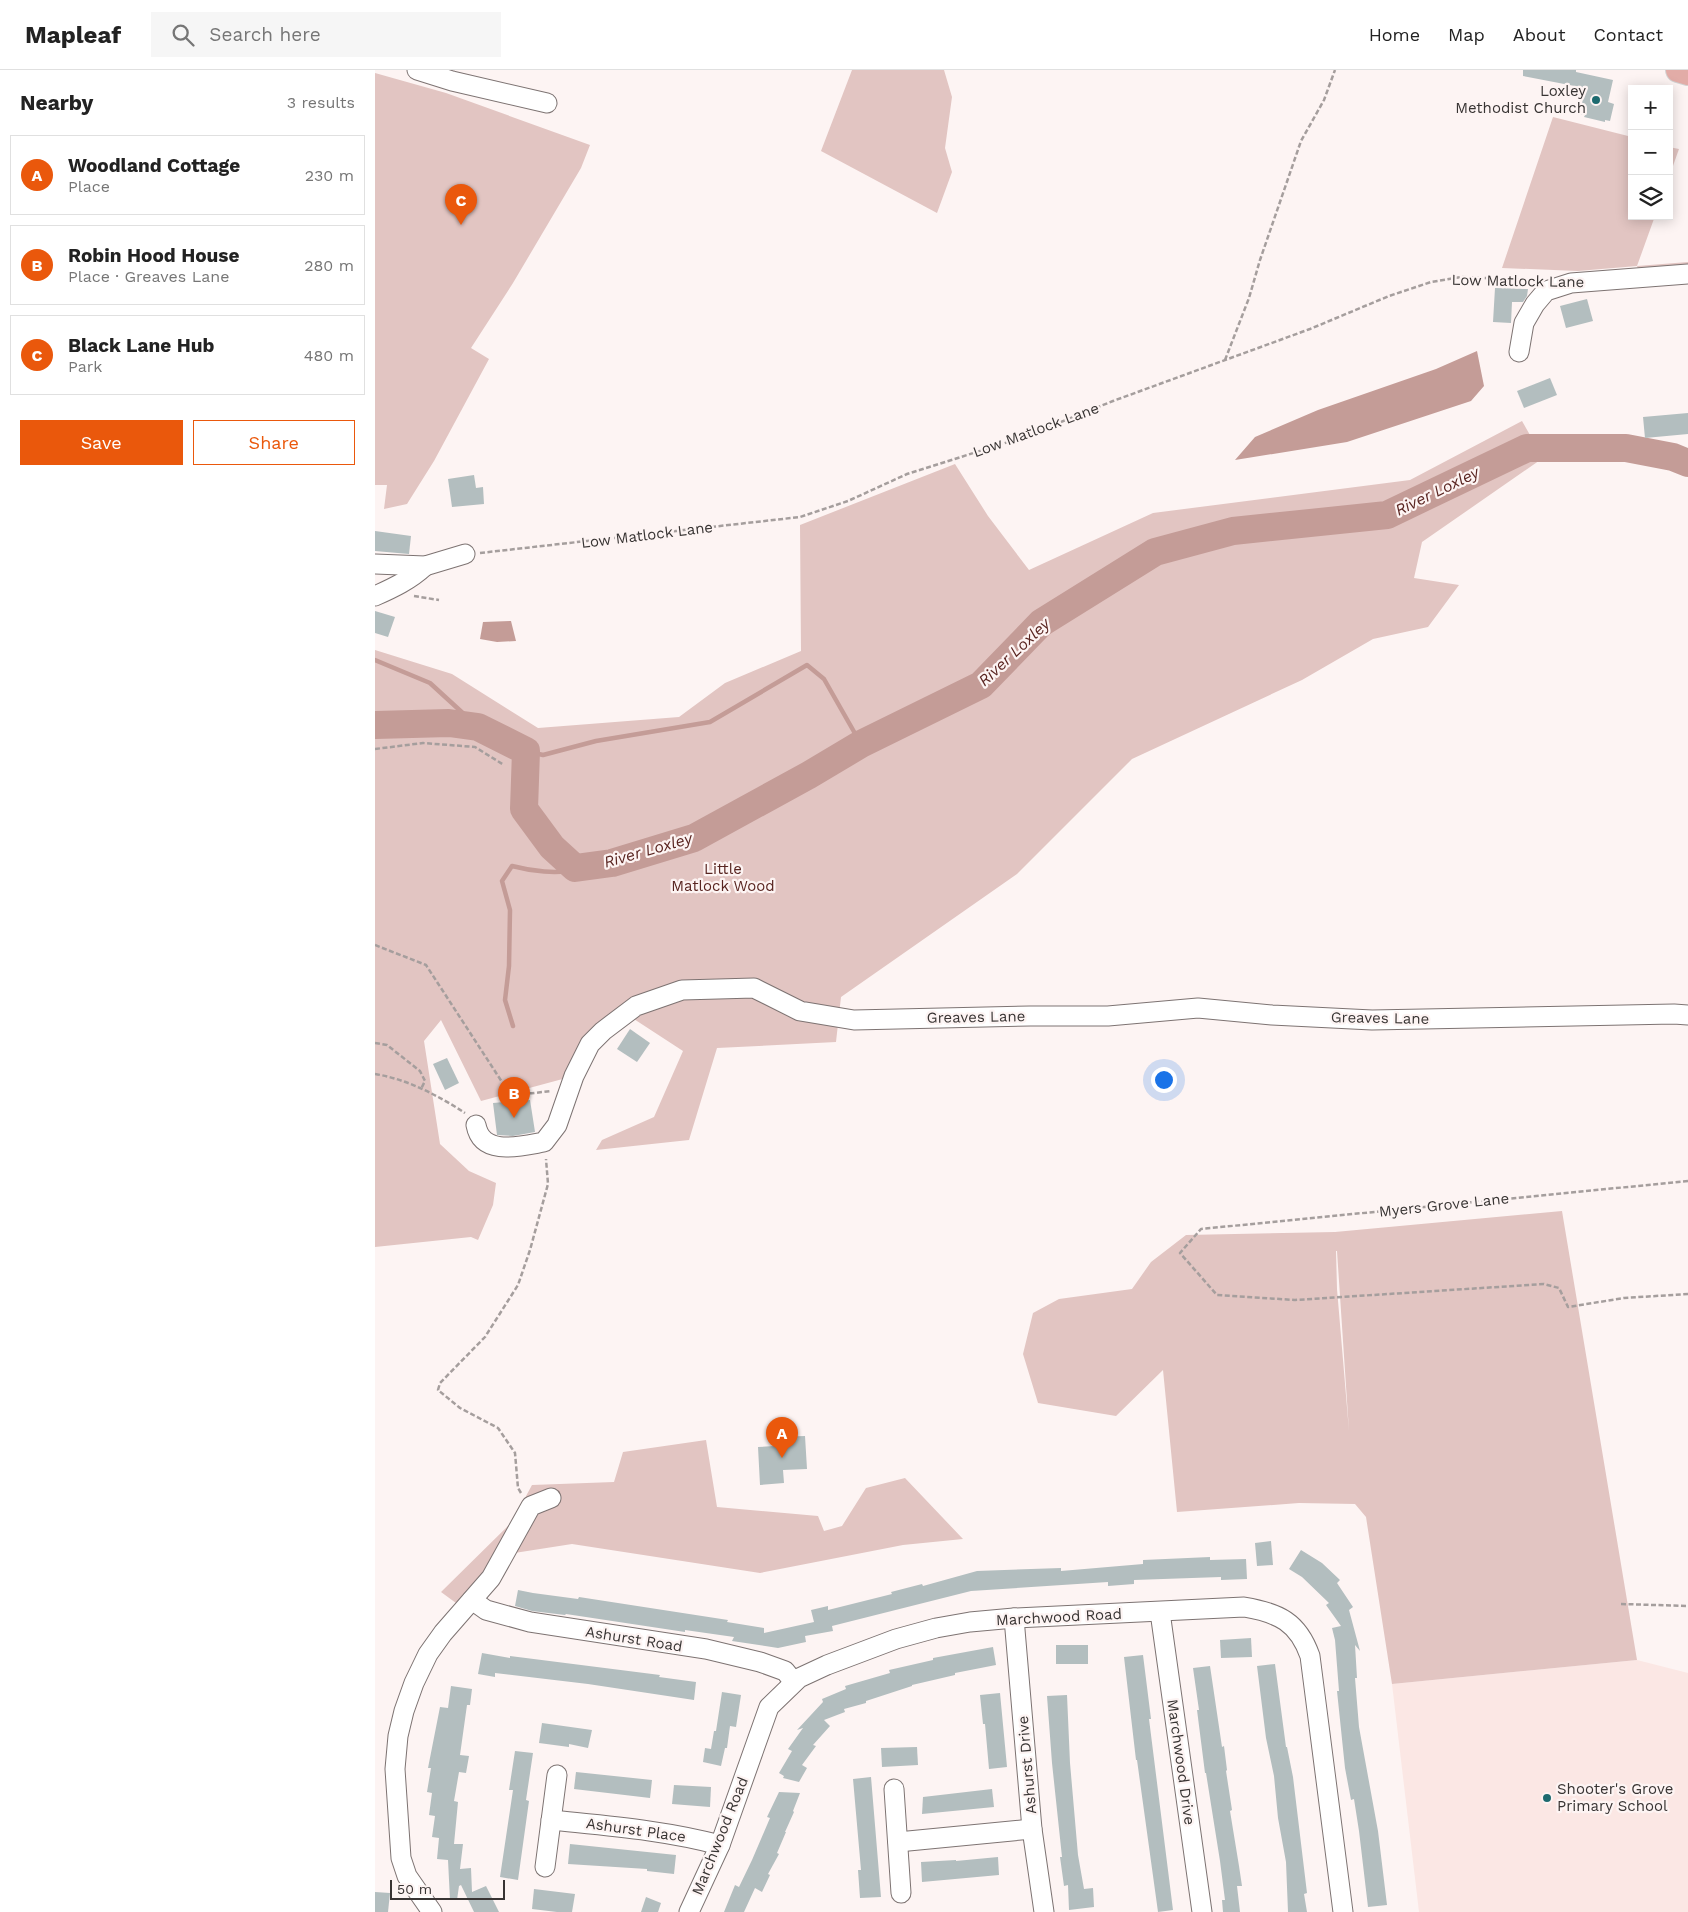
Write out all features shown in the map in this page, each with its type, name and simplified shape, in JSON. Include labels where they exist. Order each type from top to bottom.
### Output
[{"type":"main road","points":[[1678,70],[1688,73]]},
{"type":"street","points":[[417,70],[452,81],[547,103]]},
{"type":"street","name":"Low Matlock Lane","points":[[1519,352],[1524,323],[1535,304],[1546,291],[1571,283],[1688,274]]},
{"type":"street","points":[[375,564],[425,566],[465,554]]},
{"type":"street","points":[[375,596],[407,580],[425,566]]},
{"type":"street","name":"Greaves Lane","points":[[544,1142],[557,1125],[570,1088],[590,1044],[603,1031],[636,1006],[682,990],[754,988],[800,1011],[854,1020],[1108,1016],[1198,1008],[1272,1015],[1372,1020],[1688,1015]]},
{"type":"street","points":[[476,1125],[482,1140],[496,1147],[523,1146],[544,1142]]},
{"type":"street","points":[[432,1912],[407,1876],[401,1858],[395,1769],[398,1736],[404,1711],[414,1683],[428,1654],[491,1578],[531,1506],[551,1498]]},
{"type":"street","name":"Ashurst Road","points":[[471,1600],[487,1610],[530,1622],[706,1650],[760,1662],[785,1671],[794,1682]]},
{"type":"street","name":"Marchwood Road","points":[[689,1912],[720,1845],[769,1707],[794,1682],[827,1665],[896,1639],[936,1628],[970,1622],[1014,1618],[1244,1607],[1279,1616],[1293,1625],[1304,1640],[1310,1656],[1343,1912]]},
{"type":"street","name":"Marchwood Drive","points":[[1160,1612],[1202,1912]]},
{"type":"street","name":"Ashurst Drive","points":[[1014,1618],[1032,1829],[1045,1912]]},
{"type":"street","points":[[545,1867],[557,1775]]},
{"type":"street","points":[[894,1789],[901,1893]]},
{"type":"street","name":"Ashurst Place","points":[[551,1820],[649,1830],[720,1845]]},
{"type":"street","points":[[898,1842],[1032,1829]]},
{"type":"path","points":[[1225,360],[1249,298],[1260,260],[1301,141],[1324,100],[1335,70]]},
{"type":"path","name":"Low Matlock Lane","points":[[465,554],[800,517],[848,501],[907,474],[1021,438],[1113,401],[1311,329],[1389,296],[1431,282],[1461,277],[1533,280]]},
{"type":"path","points":[[375,749],[423,743],[475,747],[504,765]]},
{"type":"path","points":[[375,945],[426,965],[502,1082],[512,1091],[529,1094],[570,1088]]},
{"type":"path","points":[[375,1043],[387,1045],[420,1071],[425,1081],[421,1089]]},
{"type":"path","points":[[375,1074],[387,1076],[421,1089],[463,1112],[476,1125]]},
{"type":"path","points":[[531,1506],[518,1488],[515,1453],[499,1428],[460,1408],[438,1390],[441,1383],[485,1337],[518,1285],[530,1250],[548,1184],[544,1142]]},
{"type":"path","name":"Myers Grove Lane","points":[[1688,1181],[1201,1229],[1179,1254],[1217,1295],[1295,1300],[1544,1284],[1559,1288],[1568,1307],[1624,1298],[1688,1294]]},
{"type":"path","points":[[1621,1604],[1688,1606]]},
{"type":"shaded area","points":[[1477,351],[1484,386],[1471,401],[1347,442],[1235,460],[1255,437],[1318,410],[1436,369]]},
{"type":"shaded area","points":[[511,621],[516,641],[497,642],[480,639],[483,622]]},
{"type":"shaded area","name":"Shooter's Grove Primary School","points":[[1637,1660],[1688,1673],[1688,1912],[1419,1912],[1392,1684]]},
{"type":"green space","points":[[852,70],[944,70],[952,97],[945,148],[952,172],[937,213],[821,151]]},
{"type":"green space","points":[[375,73],[446,93],[590,145],[581,168],[513,283],[471,348],[489,359],[434,461],[407,504],[384,509],[387,485],[375,485]]},
{"type":"green space","points":[[1553,117],[1628,136],[1628,220],[1654,220],[1637,266],[1578,271],[1502,268]]},
{"type":"green space","points":[[1673,148],[1679,149],[1673,166]]},
{"type":"green space","points":[[1688,262],[1688,281],[1643,283],[1637,266]]},
{"type":"green space","name":"Little Matlock Wood","points":[[1522,421],[1543,458],[1422,542],[1414,578],[1459,585],[1428,627],[1373,639],[1302,680],[1132,759],[1017,874],[841,997],[836,1042],[717,1048],[689,1140],[596,1150],[602,1140],[654,1117],[683,1051],[617,1008],[582,1038],[570,1077],[481,1101],[441,1020],[424,1041],[440,1144],[469,1171],[496,1183],[493,1205],[478,1240],[471,1237],[375,1247],[375,650],[452,674],[538,728],[679,717],[725,683],[801,651],[800,525],[955,464],[988,516],[1029,570],[1153,513],[1410,480]]},
{"type":"green space","points":[[1562,1211],[1637,1660],[1392,1684],[1366,1517],[1355,1504],[1299,1503],[1177,1512],[1163,1370],[1116,1416],[1038,1403],[1023,1354],[1033,1313],[1059,1299],[1132,1289],[1151,1262],[1186,1235],[1335,1232]],"holes":[[[1337,1251],[1349,1431],[1337,1289]]]},
{"type":"green space","points":[[706,1440],[717,1507],[818,1516],[824,1531],[842,1526],[866,1488],[905,1478],[963,1539],[903,1545],[760,1573],[572,1544],[508,1554],[456,1603],[441,1592],[512,1522],[532,1485],[614,1482],[623,1452]]},
{"type":"building","points":[[1523,70],[1576,70],[1576,72],[1613,80],[1608,102],[1614,104],[1610,121],[1605,120],[1605,122],[1584,117],[1585,115],[1580,114],[1585,88],[1523,76]]},
{"type":"building","points":[[1495,288],[1528,289],[1527,296],[1523,302],[1512,302],[1511,323],[1493,322]]},
{"type":"building","points":[[1587,299],[1593,321],[1566,328],[1560,306]]},
{"type":"building","points":[[1550,378],[1557,395],[1524,408],[1517,391]]},
{"type":"building","points":[[1688,413],[1688,434],[1645,438],[1643,417]]},
{"type":"building","points":[[474,475],[476,488],[483,487],[484,504],[452,507],[448,479]]},
{"type":"building","points":[[375,531],[411,536],[409,554],[375,551]]},
{"type":"building","points":[[375,611],[395,617],[388,637],[375,633]]},
{"type":"building","points":[[630,1029],[650,1043],[637,1062],[617,1049]]},
{"type":"building","points":[[447,1058],[459,1083],[445,1090],[433,1064]]},
{"type":"building","points":[[530,1100],[535,1132],[513,1136],[497,1135],[493,1103]]},
{"type":"building","points":[[805,1436],[807,1469],[783,1470],[784,1483],[760,1485],[758,1447],[775,1446],[774,1437]]},
{"type":"building","points":[[1271,1541],[1273,1565],[1257,1566],[1255,1543]]},
{"type":"building","points":[[1301,1550],[1322,1563],[1340,1580],[1337,1583],[1353,1607],[1349,1610],[1360,1651],[1355,1645],[1357,1678],[1355,1678],[1359,1727],[1378,1831],[1387,1905],[1368,1907],[1354,1799],[1351,1800],[1345,1768],[1337,1691],[1339,1691],[1335,1640],[1332,1628],[1341,1626],[1326,1605],[1329,1603],[1302,1577],[1289,1569]]},
{"type":"building","points":[[1210,1557],[1210,1560],[1246,1559],[1247,1579],[1221,1580],[1221,1577],[1134,1580],[1134,1584],[1108,1586],[1108,1582],[971,1591],[832,1626],[833,1631],[805,1636],[806,1642],[778,1648],[732,1641],[734,1637],[532,1611],[515,1606],[518,1590],[578,1599],[579,1597],[728,1620],[727,1622],[764,1628],[764,1633],[814,1622],[811,1610],[828,1606],[828,1610],[977,1571],[1061,1568],[1061,1571],[1143,1564],[1143,1560]]},
{"type":"building","points":[[1251,1638],[1252,1657],[1221,1658],[1220,1640]]},
{"type":"building","points":[[1056,1645],[1088,1645],[1088,1664],[1056,1664]]},
{"type":"building","points":[[993,1647],[996,1665],[955,1673],[955,1675],[912,1685],[866,1701],[866,1703],[844,1709],[845,1712],[824,1720],[830,1726],[813,1745],[816,1746],[802,1765],[807,1768],[799,1782],[783,1778],[784,1776],[779,1773],[792,1751],[788,1749],[803,1728],[797,1730],[823,1702],[822,1699],[846,1689],[845,1686],[890,1673],[889,1670],[933,1660],[933,1658]]},
{"type":"building","points":[[482,1653],[510,1658],[510,1656],[660,1675],[659,1677],[696,1682],[694,1700],[588,1684],[495,1673],[495,1677],[478,1674]]},
{"type":"building","points":[[1143,1655],[1151,1719],[1149,1719],[1173,1910],[1158,1912],[1136,1760],[1124,1657]]},
{"type":"building","points":[[1275,1664],[1286,1747],[1293,1777],[1307,1893],[1304,1894],[1307,1912],[1288,1912],[1286,1862],[1278,1818],[1274,1776],[1266,1738],[1257,1666]]},
{"type":"building","points":[[1210,1666],[1222,1747],[1224,1746],[1232,1810],[1230,1811],[1242,1886],[1237,1886],[1240,1912],[1223,1912],[1222,1900],[1225,1900],[1220,1861],[1205,1773],[1197,1710],[1199,1710],[1193,1668]]},
{"type":"building","points":[[451,1686],[472,1689],[470,1705],[467,1705],[460,1755],[469,1756],[466,1773],[459,1772],[454,1801],[458,1802],[454,1844],[463,1844],[460,1869],[471,1868],[472,1892],[486,1886],[499,1912],[474,1912],[461,1885],[459,1886],[457,1900],[450,1900],[448,1860],[437,1859],[439,1838],[432,1837],[435,1816],[429,1815],[432,1793],[427,1792],[431,1768],[428,1768],[440,1707],[448,1708]]},
{"type":"building","points":[[722,1692],[741,1695],[736,1727],[730,1726],[727,1748],[725,1748],[721,1766],[703,1762],[705,1748],[711,1749],[714,1731],[716,1731]]},
{"type":"building","points":[[1000,1693],[1007,1767],[989,1769],[980,1695]]},
{"type":"building","points":[[1067,1695],[1070,1763],[1078,1855],[1084,1889],[1093,1888],[1094,1907],[1069,1910],[1068,1885],[1064,1886],[1060,1857],[1062,1857],[1047,1696]]},
{"type":"building","points":[[542,1723],[592,1730],[588,1748],[569,1744],[569,1747],[539,1743]]},
{"type":"building","points":[[917,1747],[918,1765],[882,1767],[881,1748]]},
{"type":"building","points":[[515,1751],[533,1753],[526,1800],[529,1801],[518,1880],[500,1877],[513,1790],[509,1790]]},
{"type":"building","points":[[576,1772],[652,1780],[650,1798],[574,1789]]},
{"type":"building","points":[[871,1777],[881,1897],[860,1898],[858,1870],[861,1870],[853,1779]]},
{"type":"building","points":[[674,1785],[711,1787],[710,1807],[672,1804]]},
{"type":"building","points":[[992,1789],[994,1807],[922,1814],[923,1797]]},
{"type":"building","points":[[779,1792],[800,1793],[777,1853],[779,1854],[768,1874],[770,1875],[762,1892],[755,1888],[744,1912],[724,1912],[735,1885],[739,1887],[752,1860],[770,1818],[767,1817]]},
{"type":"building","points":[[570,1844],[676,1855],[674,1874],[647,1871],[647,1869],[568,1864]]},
{"type":"building","points":[[998,1857],[999,1875],[922,1882],[921,1862]]},
{"type":"building","points":[[534,1889],[575,1894],[572,1912],[532,1909]]},
{"type":"building","points":[[375,1892],[390,1893],[388,1912],[375,1912]]},
{"type":"building","points":[[646,1897],[661,1903],[658,1912],[641,1912]]},
{"type":"waterway","name":"River Loxley","points":[[375,725],[449,723],[478,727],[526,751],[524,809],[552,847],[575,868],[612,863],[694,838],[809,775],[861,744],[981,685],[1041,623],[1155,552],[1233,531],[1387,515],[1527,448],[1626,448],[1673,457],[1688,463]]},
{"type":"waterway","points":[[375,660],[430,683],[478,727]]},
{"type":"waterway","points":[[526,751],[543,755],[596,741],[710,722],[807,665],[824,679],[861,744]]},
{"type":"waterway","points":[[513,1026],[505,1000],[509,966],[510,910],[502,881],[512,866],[553,872],[562,872],[575,868]]},
{"type":"place","name":"Loxley Methodist Church","points":[[1596,100]]},
{"type":"place","name":"Black Lane Hub","points":[[461,225]]},
{"type":"place","name":"Robin Hood House","points":[[514,1118]]},
{"type":"place","name":"Woodland Cottage","points":[[782,1458]]},
{"type":"place","name":"Shooter's Grove Primary School","points":[[1547,1798]]}]
